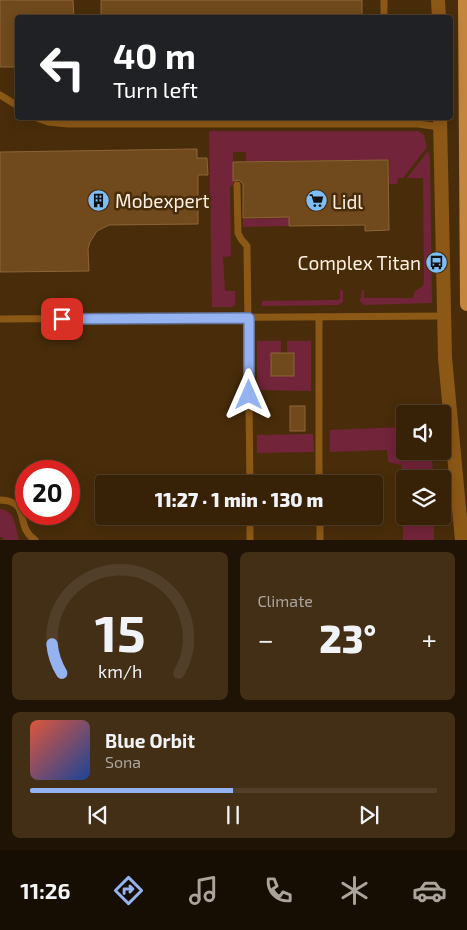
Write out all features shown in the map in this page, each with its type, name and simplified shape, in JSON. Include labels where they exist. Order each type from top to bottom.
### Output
[{"type":"main road","points":[[465,0],[467,304]]},
{"type":"street","points":[[438,0],[438,15]]},
{"type":"street","points":[[440,122],[448,406],[462,540]]},
{"type":"lane","points":[[384,0],[384,15]]},
{"type":"lane","points":[[0,95],[15,104]]},
{"type":"lane","points":[[42,120],[68,124],[385,121],[418,124],[440,122]]},
{"type":"lane","points":[[237,184],[238,233],[240,239],[247,246],[250,475]]},
{"type":"lane","points":[[0,319],[444,316]]},
{"type":"lane","points":[[319,317],[319,475]]},
{"type":"lane","points":[[0,500],[13,502],[17,505],[20,509],[24,529],[35,540]]},
{"type":"lane","points":[[250,525],[250,540]]},
{"type":"lane","points":[[320,525],[320,540]]},
{"type":"shaded area","points":[[209,131],[418,131],[424,135],[427,147],[403,178],[398,178],[397,184],[389,184],[389,160],[246,161],[246,152],[233,152],[233,185],[230,187],[231,256],[223,257],[225,291],[235,291],[235,305],[232,307],[212,307]]},
{"type":"shaded area","points":[[428,151],[430,158],[432,303],[364,305],[360,301],[362,290],[364,290],[364,298],[413,298],[415,291],[423,286],[423,178],[407,178]]},
{"type":"shaded area","points":[[289,218],[289,226],[243,227],[243,219]]},
{"type":"shaded area","points":[[340,289],[343,291],[343,302],[338,305],[262,306],[262,301],[337,300],[340,299]]},
{"type":"shaded area","points":[[257,341],[281,341],[281,353],[271,353],[294,375],[294,353],[287,353],[287,341],[311,341],[311,391],[257,390]]},
{"type":"shaded area","points":[[396,427],[396,460],[432,460],[433,470],[402,470],[401,465],[388,462],[387,450],[330,452],[330,430]]},
{"type":"shaded area","points":[[313,434],[314,452],[257,453],[257,435]]},
{"type":"shaded area","points":[[0,509],[9,512],[12,516],[19,540],[3,540],[3,537],[0,537]]},
{"type":"shaded area","points":[[403,525],[434,525],[434,540],[403,540]]},
{"type":"building","points":[[0,0],[73,0],[74,15],[15,15],[15,67],[0,67]]},
{"type":"building","points":[[101,0],[362,0],[362,15],[101,15]]},
{"type":"building","name":"Mobexpert","points":[[197,149],[197,158],[207,158],[208,175],[198,175],[198,224],[109,225],[97,231],[90,242],[88,249],[89,271],[0,272],[0,152]]},
{"type":"building","name":"Lidl","points":[[388,160],[389,230],[365,231],[365,225],[289,226],[289,217],[243,218],[243,184],[239,180],[233,181],[233,162]]},
{"type":"building","points":[[271,353],[294,353],[294,376],[271,376]]},
{"type":"building","points":[[290,406],[305,406],[305,431],[290,431]]},
{"type":"place","name":"Mobexpert","points":[[99,200]]},
{"type":"place","name":"Lidl","points":[[316,201]]},
{"type":"place","name":"Complex Titan","points":[[437,262]]},
{"type":"route","points":[[62,319],[249,318],[249,395]]}]
